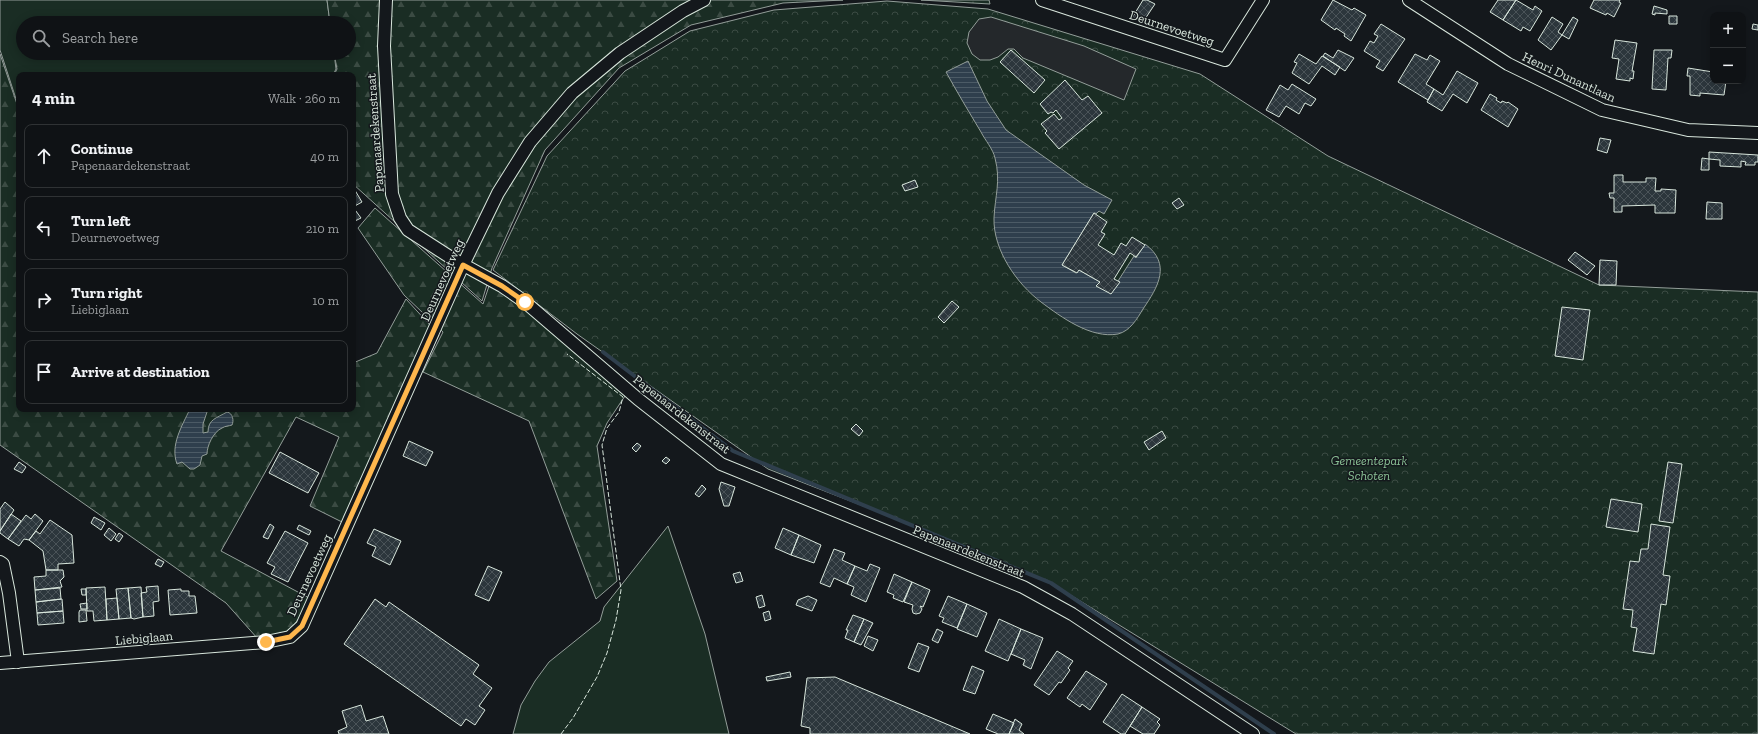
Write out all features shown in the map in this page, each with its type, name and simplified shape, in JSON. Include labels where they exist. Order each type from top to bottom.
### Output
[{"type":"street","name":"Papenaardekenstraat","points":[[386,0],[384,46],[392,194],[400,218],[408,230],[463,265],[502,286],[525,302],[638,399],[720,464],[1023,588],[1072,614],[1253,734]]},
{"type":"street","name":"Deurnevoetweg","points":[[290,637],[302,626],[463,265],[498,193],[530,142],[572,92],[620,53],[676,15],[704,0]]},
{"type":"street","name":"Deurnevoetweg","points":[[1042,0],[1225,60],[1262,0]]},
{"type":"street","name":"Henri Dunantlaan","points":[[1408,0],[1508,64],[1602,110],[1688,130],[1758,133]]},
{"type":"street","points":[[0,562],[2,564],[9,593],[18,662]]},
{"type":"street","name":"Liebiglaan","points":[[0,663],[266,642],[290,637]]},
{"type":"green space","points":[[0,0],[327,0],[329,16],[16,16],[16,60],[335,60],[336,69],[334,72],[16,72],[16,99],[0,50]]},
{"type":"green space","points":[[327,0],[843,0],[783,3],[691,25],[619,68],[545,150],[492,268],[482,301],[356,187],[356,72],[336,72],[337,69],[335,60],[356,60],[356,16],[329,16]]},
{"type":"green space","points":[[921,0],[989,0],[990,4]]},
{"type":"green space","name":"Gemeentepark Schoten","points":[[887,1],[988,9],[1200,74],[1328,156],[1599,285],[1758,292],[1758,734],[1296,734],[1051,583],[938,535],[768,469],[577,334],[493,270],[547,156],[625,71],[690,31],[774,10]]},
{"type":"green space","points":[[0,54],[16,101],[16,412],[356,412],[356,362],[377,353],[406,299],[439,335],[344,523],[310,506],[339,437],[296,417],[221,551],[311,599],[288,635],[258,639],[226,603],[0,445]]},
{"type":"green space","points":[[375,208],[483,304],[490,283],[521,305],[610,380],[625,396],[607,423],[597,446],[617,581],[596,599],[529,421],[423,372],[443,332],[404,295],[358,228]]},
{"type":"green space","points":[[668,526],[705,634],[729,734],[513,734],[521,705],[535,681],[549,662],[600,621],[604,607]]},
{"type":"shaded area","points":[[991,17],[1084,46],[1136,69],[1124,100],[1023,58],[1014,49],[1008,49],[998,57],[990,60],[980,60],[972,54],[967,43],[969,32],[979,19]]},
{"type":"water","points":[[968,61],[987,101],[1006,130],[1084,185],[1112,200],[1104,214],[1099,211],[1096,214],[1094,213],[1062,265],[1076,273],[1079,270],[1100,282],[1097,286],[1119,282],[1118,281],[1134,256],[1136,258],[1145,244],[1158,260],[1160,276],[1157,284],[1136,321],[1126,330],[1118,334],[1108,335],[1077,326],[1032,295],[1015,276],[1008,265],[1002,254],[995,230],[994,218],[998,174],[994,155],[946,72]]},
{"type":"water","points":[[189,412],[207,412],[203,424],[203,433],[208,432],[208,428],[214,419],[227,412],[232,415],[233,419],[232,425],[222,428],[213,436],[209,443],[207,454],[202,456],[200,465],[194,469],[190,469],[182,462],[177,464],[175,450],[181,429]]},
{"type":"building","points":[[1143,0],[1147,0],[1155,4],[1143,22],[1132,18]]},
{"type":"building","points":[[1333,0],[1352,10],[1354,8],[1366,15],[1351,41],[1344,36],[1345,34],[1336,28],[1335,30],[1321,20]]},
{"type":"building","points":[[1498,0],[1516,0],[1503,20],[1490,12]]},
{"type":"building","points":[[1516,0],[1533,10],[1535,6],[1542,11],[1530,31],[1523,27],[1521,31],[1503,20]]},
{"type":"building","points":[[1594,0],[1620,0],[1619,2],[1621,3],[1614,17],[1607,13],[1606,15],[1590,8]]},
{"type":"building","points":[[1654,6],[1667,10],[1667,14],[1652,14]]},
{"type":"building","points":[[1669,16],[1677,16],[1677,24],[1669,24]]},
{"type":"building","points":[[1552,17],[1563,24],[1558,32],[1562,35],[1551,50],[1538,40]]},
{"type":"building","points":[[1573,17],[1578,20],[1569,39],[1562,35]]},
{"type":"building","points":[[1381,24],[1405,39],[1383,71],[1376,67],[1380,61],[1364,51],[1370,41],[1374,43],[1378,36],[1374,34]]},
{"type":"building","points":[[1753,24],[1758,25],[1758,30],[1752,29]]},
{"type":"building","points":[[1615,40],[1637,43],[1632,71],[1634,71],[1633,79],[1630,78],[1630,81],[1616,79],[1619,59],[1612,58]]},
{"type":"building","points":[[1011,50],[1045,80],[1034,93],[1000,62]]},
{"type":"building","points":[[1338,50],[1354,58],[1345,71],[1323,56],[1325,53],[1333,58]]},
{"type":"building","points":[[1654,50],[1672,50],[1671,58],[1668,58],[1666,90],[1652,89]]},
{"type":"building","points":[[1299,54],[1316,64],[1322,56],[1340,67],[1335,75],[1322,66],[1309,84],[1292,73],[1297,63],[1294,62]]},
{"type":"building","points":[[1415,54],[1427,60],[1430,55],[1440,61],[1426,84],[1434,89],[1428,100],[1398,82]]},
{"type":"building","points":[[1688,68],[1710,72],[1710,84],[1726,84],[1724,95],[1700,93],[1700,96],[1690,95],[1690,76],[1687,76]]},
{"type":"building","points":[[1457,71],[1478,83],[1467,103],[1453,94],[1442,111],[1427,102],[1434,89],[1443,95]]},
{"type":"building","points":[[1065,80],[1082,100],[1088,96],[1102,113],[1059,149],[1045,133],[1047,131],[1041,124],[1054,114],[1059,120],[1062,118],[1056,110],[1053,113],[1051,112],[1048,114],[1040,104]]},
{"type":"building","points":[[1292,84],[1316,99],[1311,106],[1305,103],[1299,114],[1286,106],[1279,117],[1266,110],[1280,85],[1288,90]]},
{"type":"building","points":[[1490,94],[1497,98],[1496,100],[1501,103],[1502,101],[1508,102],[1518,109],[1508,127],[1481,110]]},
{"type":"building","points":[[1600,138],[1611,140],[1607,153],[1597,150]]},
{"type":"building","points":[[1709,152],[1758,155],[1758,162],[1755,162],[1755,165],[1745,165],[1746,162],[1741,161],[1741,167],[1720,166],[1720,160],[1709,159]]},
{"type":"building","points":[[1702,158],[1709,159],[1709,170],[1701,170]]},
{"type":"building","points":[[1614,175],[1623,175],[1623,182],[1646,182],[1646,178],[1656,178],[1655,191],[1661,191],[1661,189],[1676,190],[1675,213],[1655,213],[1655,205],[1622,206],[1622,212],[1614,212],[1614,198],[1610,198],[1609,193],[1614,193]]},
{"type":"building","points":[[915,180],[918,187],[905,191],[902,185]]},
{"type":"building","points":[[356,192],[362,202],[356,205]]},
{"type":"building","points":[[1179,198],[1184,205],[1177,209],[1172,203]]},
{"type":"building","points":[[1707,202],[1722,203],[1722,219],[1706,219]]},
{"type":"building","points":[[356,211],[361,218],[356,220]]},
{"type":"building","points":[[1094,213],[1107,222],[1101,232],[1105,234],[1098,245],[1114,255],[1121,243],[1126,246],[1132,237],[1145,245],[1136,257],[1130,253],[1114,279],[1120,282],[1111,294],[1096,286],[1100,282],[1079,270],[1077,273],[1062,265]]},
{"type":"building","points":[[1575,252],[1595,266],[1587,275],[1568,260]]},
{"type":"building","points":[[1600,260],[1617,261],[1616,285],[1599,285]]},
{"type":"building","points":[[952,301],[959,307],[944,323],[938,317]]},
{"type":"building","points":[[1562,307],[1590,310],[1583,360],[1555,356]]},
{"type":"building","points":[[856,424],[863,431],[859,436],[851,429]]},
{"type":"building","points":[[1162,431],[1166,438],[1149,450],[1144,442]]},
{"type":"building","points":[[409,441],[433,452],[426,466],[403,456]]},
{"type":"building","points":[[637,443],[641,446],[636,452],[632,448]]},
{"type":"building","points":[[280,452],[319,473],[308,493],[269,473]]},
{"type":"building","points":[[666,457],[670,460],[666,464],[662,461]]},
{"type":"building","points":[[19,462],[26,467],[22,473],[14,469]]},
{"type":"building","points":[[1668,462],[1682,464],[1673,523],[1659,521]]},
{"type":"building","points":[[721,482],[735,487],[729,506],[724,506],[719,489]]},
{"type":"building","points":[[702,485],[706,489],[699,497],[695,494]]},
{"type":"building","points":[[1611,499],[1642,504],[1638,532],[1606,527]]},
{"type":"building","points":[[5,502],[14,510],[0,531],[0,509]]},
{"type":"building","points":[[11,514],[21,521],[8,539],[0,533],[0,531]]},
{"type":"building","points":[[35,514],[43,521],[29,540],[24,539],[19,546],[8,539],[26,515],[31,519]]},
{"type":"building","points":[[94,517],[105,523],[101,530],[91,523]]},
{"type":"building","points":[[50,520],[72,535],[74,563],[58,564],[58,570],[46,570],[43,551],[29,540],[36,531],[40,534]]},
{"type":"building","points":[[270,524],[274,527],[268,539],[263,537]]},
{"type":"building","points":[[1651,524],[1670,527],[1663,575],[1670,576],[1666,605],[1661,604],[1654,654],[1633,651],[1637,628],[1631,627],[1633,610],[1623,609],[1630,561],[1639,562],[1641,549],[1648,549]]},
{"type":"building","points":[[299,525],[311,531],[309,535],[297,529]]},
{"type":"building","points":[[109,528],[116,534],[111,541],[104,535]]},
{"type":"building","points":[[783,528],[799,535],[791,555],[775,548]]},
{"type":"building","points":[[374,529],[401,541],[390,565],[372,556],[376,547],[367,543]]},
{"type":"building","points":[[285,531],[308,543],[288,582],[271,574],[275,567],[267,563]]},
{"type":"building","points":[[119,533],[123,536],[119,542],[115,539]]},
{"type":"building","points":[[799,535],[821,545],[814,563],[791,555]]},
{"type":"building","points":[[834,549],[845,553],[842,560],[855,566],[847,584],[834,578],[830,587],[820,583]]},
{"type":"building","points":[[158,559],[164,562],[161,567],[155,564]]},
{"type":"building","points":[[870,564],[880,568],[866,602],[851,595],[854,587],[847,584],[855,566],[867,571]]},
{"type":"building","points":[[488,566],[502,572],[489,601],[475,595]]},
{"type":"building","points":[[46,570],[63,570],[64,577],[60,581],[62,587],[35,590],[34,577],[46,576]]},
{"type":"building","points":[[740,572],[743,581],[736,583],[733,574]]},
{"type":"building","points":[[894,574],[912,582],[903,602],[893,598],[894,595],[887,592]]},
{"type":"building","points":[[912,582],[930,590],[923,607],[920,606],[922,609],[920,613],[916,614],[913,613],[913,605],[904,602]]},
{"type":"building","points":[[158,586],[159,601],[153,602],[154,616],[143,617],[141,593],[147,592],[146,587]]},
{"type":"building","points":[[105,587],[107,620],[94,621],[93,611],[87,611],[86,588]]},
{"type":"building","points":[[141,587],[143,617],[134,619],[131,618],[128,588]]},
{"type":"building","points":[[60,588],[61,599],[36,602],[35,590]]},
{"type":"building","points":[[128,588],[131,618],[119,619],[116,589]]},
{"type":"building","points":[[81,589],[86,589],[86,595],[82,595]]},
{"type":"building","points":[[181,589],[181,591],[189,591],[189,596],[195,596],[197,613],[170,615],[168,590]]},
{"type":"building","points":[[762,595],[765,606],[759,608],[756,597]]},
{"type":"building","points":[[808,596],[817,600],[812,611],[796,605],[798,600]]},
{"type":"building","points":[[948,596],[967,604],[957,628],[942,622],[944,618],[939,616]]},
{"type":"building","points":[[117,598],[119,619],[107,620],[106,599]]},
{"type":"building","points":[[62,599],[63,611],[37,613],[36,602]]},
{"type":"building","points":[[375,599],[386,607],[389,602],[479,665],[473,674],[492,688],[479,706],[485,710],[475,725],[466,719],[461,726],[344,644]]},
{"type":"building","points":[[87,603],[87,609],[81,609],[80,604]]},
{"type":"building","points":[[967,604],[987,613],[977,637],[957,629]]},
{"type":"building","points":[[80,610],[86,610],[87,621],[79,622]]},
{"type":"building","points":[[63,611],[64,623],[38,625],[37,613]]},
{"type":"building","points":[[769,611],[771,619],[765,621],[763,613]]},
{"type":"building","points":[[853,615],[864,619],[854,642],[845,638],[848,630],[846,630]]},
{"type":"building","points":[[864,619],[873,623],[861,645],[854,642]]},
{"type":"building","points":[[999,619],[1021,629],[1008,661],[985,651]]},
{"type":"building","points":[[937,629],[943,632],[938,643],[932,640]]},
{"type":"building","points":[[1021,629],[1043,638],[1031,669],[1023,665],[1025,660],[1011,654]]},
{"type":"building","points":[[868,636],[878,640],[873,651],[864,646]]},
{"type":"building","points":[[918,643],[929,647],[919,672],[908,668]]},
{"type":"building","points":[[1057,651],[1073,661],[1068,668],[1070,670],[1061,683],[1059,682],[1049,695],[1034,685]]},
{"type":"building","points":[[972,666],[984,671],[975,694],[963,690]]},
{"type":"building","points":[[1086,671],[1107,684],[1090,710],[1082,704],[1080,707],[1067,698]]},
{"type":"building","points":[[790,672],[791,677],[767,681],[766,677]]},
{"type":"building","points":[[835,677],[970,734],[810,734],[810,728],[801,726],[807,678]]},
{"type":"building","points":[[1122,694],[1142,707],[1125,734],[1121,734],[1103,722]]},
{"type":"building","points":[[361,705],[366,721],[383,716],[389,734],[339,734],[338,731],[347,727],[342,711]]},
{"type":"building","points":[[1142,707],[1160,719],[1157,722],[1160,725],[1154,734],[1143,734],[1130,726]]},
{"type":"building","points":[[993,714],[1014,723],[1009,734],[998,734],[986,729]]},
{"type":"building","points":[[1015,719],[1022,724],[1019,730],[1024,734],[1009,734]]},
{"type":"waterway","points":[[603,352],[733,451],[1051,583],[1274,734]]},
{"type":"fence","points":[[561,734],[573,718],[597,677],[607,653],[616,620],[621,590],[602,445],[607,428],[619,412],[623,397],[567,354]]},
{"type":"route","points":[[266,642],[290,637],[302,626],[463,265],[502,286],[525,302]]}]
